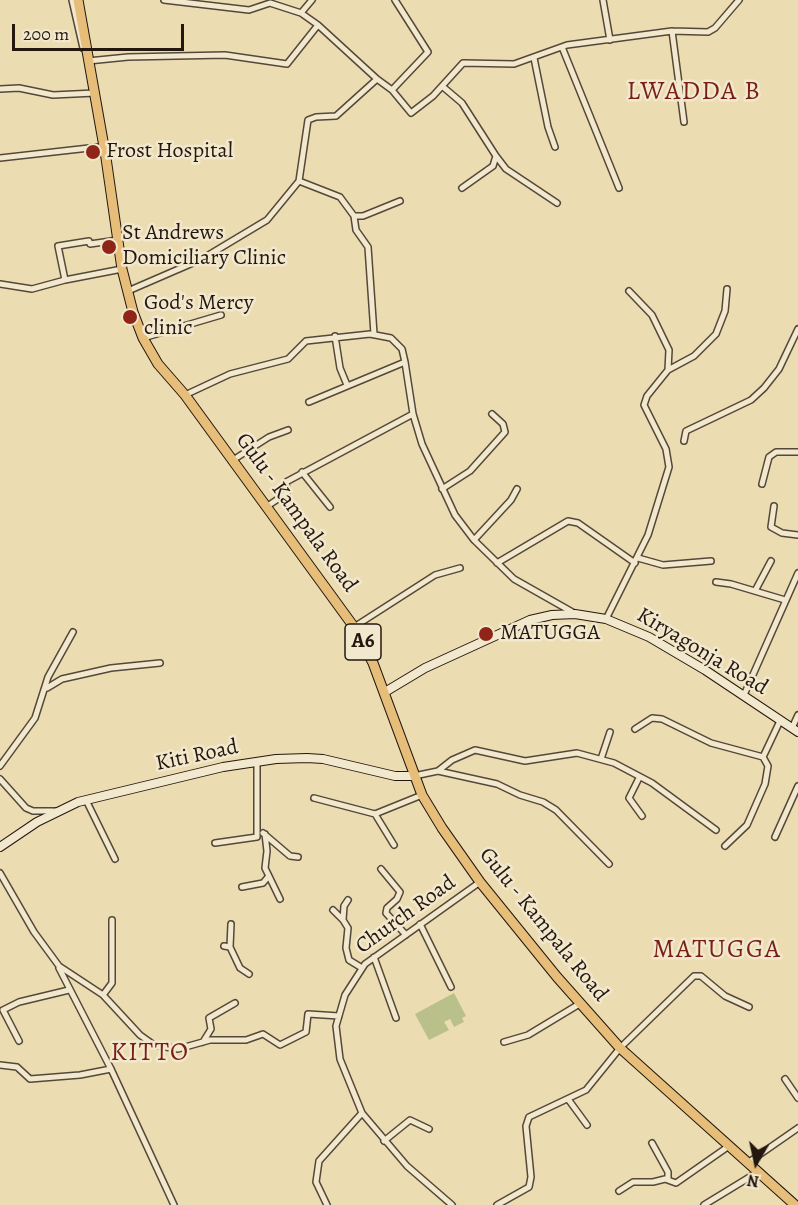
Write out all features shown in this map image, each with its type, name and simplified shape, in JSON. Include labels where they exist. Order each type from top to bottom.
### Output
[{"type":"main road","name":"Gulu - Kampala Road","points":[[78,0],[105,153],[122,269],[143,338],[158,364],[185,395],[354,627],[374,663],[422,795],[480,882],[620,1048],[795,1205]]},
{"type":"street","points":[[72,0],[78,34],[88,58],[225,55],[287,64],[318,25]]},
{"type":"street","points":[[164,0],[249,10],[270,3],[301,12],[392,90],[411,113],[442,86],[463,63],[500,66],[534,58],[562,47],[672,30],[708,32],[716,27],[739,0]]},
{"type":"street","points":[[301,12],[312,0]]},
{"type":"street","points":[[392,90],[428,52],[394,0]]},
{"type":"street","points":[[603,0],[610,40]]},
{"type":"street","points":[[672,30],[684,122]]},
{"type":"street","points":[[562,47],[619,188]]},
{"type":"street","points":[[534,58],[548,127],[555,147]]},
{"type":"street","points":[[128,291],[202,259],[267,220],[299,181],[308,120],[316,117],[336,116],[377,79]]},
{"type":"street","points":[[442,86],[462,103],[506,169],[557,204]]},
{"type":"street","points":[[0,89],[19,88],[53,95],[95,93]]},
{"type":"street","points":[[0,158],[98,147],[105,153]]},
{"type":"street","points":[[462,188],[493,166],[496,156]]},
{"type":"street","points":[[299,181],[340,197],[354,216],[356,230],[368,247],[374,334]]},
{"type":"street","points":[[354,216],[363,216],[400,201]]},
{"type":"street","points":[[65,280],[58,246],[89,241],[90,244],[118,240]]},
{"type":"street","points":[[0,284],[32,289],[122,269]]},
{"type":"street","points":[[606,619],[648,535],[669,467],[666,449],[644,405],[646,396],[668,370],[694,356],[716,334],[725,311],[727,289]]},
{"type":"street","points":[[629,291],[652,315],[664,335],[669,350],[668,370]]},
{"type":"street","points":[[143,338],[221,315]]},
{"type":"street","points":[[684,441],[686,431],[751,400],[764,388],[779,369],[798,329]]},
{"type":"street","points":[[185,395],[230,374],[288,359],[294,356],[302,342],[335,336],[374,334],[397,343],[405,362],[413,414],[422,444],[455,515],[474,540],[514,579],[575,614]]},
{"type":"street","points":[[335,336],[340,368],[347,385]]},
{"type":"street","points":[[309,402],[405,362]]},
{"type":"street","points":[[266,507],[283,497],[286,493],[286,482],[413,414]]},
{"type":"street","points":[[442,489],[470,471],[505,432],[503,424],[492,414]]},
{"type":"street","points":[[233,460],[269,437],[288,430]]},
{"type":"street","points":[[762,484],[769,457],[776,452],[798,452]]},
{"type":"street","points":[[302,472],[330,507]]},
{"type":"street","points":[[474,540],[511,500],[517,489]]},
{"type":"street","points":[[774,506],[771,527],[782,533],[798,534]]},
{"type":"street","points":[[497,563],[568,521],[578,523],[636,560],[663,565],[711,561]]},
{"type":"street","points":[[755,591],[771,561]]},
{"type":"street","points":[[354,627],[435,575],[460,567]]},
{"type":"street","points":[[744,695],[798,573]]},
{"type":"street","points":[[716,582],[785,600]]},
{"type":"street","name":"Kiryagonja Road","points":[[384,692],[425,668],[530,620],[552,615],[575,614],[606,619],[664,645],[795,730]]},
{"type":"street","points":[[0,766],[34,718],[47,688],[48,677],[73,632]]},
{"type":"street","points":[[47,688],[62,679],[111,668],[160,663]]},
{"type":"street","points":[[795,730],[798,715]]},
{"type":"street","points":[[635,729],[652,718],[662,719],[711,743],[763,757],[768,765],[765,784],[747,825],[725,846]]},
{"type":"street","points":[[763,757],[780,721]]},
{"type":"street","points":[[601,759],[610,732]]},
{"type":"street","points":[[438,771],[452,760],[475,750],[525,761],[577,753],[601,759],[664,791],[716,830]]},
{"type":"street","name":"Kiti Road","points":[[0,847],[56,811],[86,800],[223,767],[290,758],[323,759],[395,776],[414,776]]},
{"type":"street","points":[[215,843],[257,837],[259,830],[256,762]]},
{"type":"street","points":[[414,776],[438,771],[497,783],[553,807],[609,864]]},
{"type":"street","points":[[639,778],[629,798],[642,816]]},
{"type":"street","points":[[0,779],[26,808],[33,811],[56,811]]},
{"type":"street","points":[[775,837],[798,786]]},
{"type":"street","points":[[314,798],[375,814],[422,795]]},
{"type":"street","points":[[86,800],[115,859]]},
{"type":"street","points":[[375,814],[394,845]]},
{"type":"street","points":[[259,830],[290,856],[298,857]]},
{"type":"street","points":[[265,834],[267,851],[265,868],[280,899]]},
{"type":"street","points":[[381,869],[400,892],[397,900],[387,908],[386,913],[406,935]]},
{"type":"street","points":[[0,873],[34,932],[58,966],[111,1069],[174,1205]]},
{"type":"street","points":[[242,887],[263,883],[268,878]]},
{"type":"street","name":"Church Road","points":[[452,1205],[407,1167],[362,1113],[337,1047],[339,1016],[345,995],[362,968],[374,957],[480,882]]},
{"type":"street","points":[[343,920],[344,906],[348,900]]},
{"type":"street","points":[[333,910],[348,928],[346,948],[349,960],[362,968]]},
{"type":"street","points":[[103,994],[112,983],[112,921]]},
{"type":"street","points":[[231,924],[227,946],[240,968],[249,975]]},
{"type":"street","points":[[420,924],[451,987]]},
{"type":"street","points":[[374,957],[396,1018]]},
{"type":"street","points":[[58,966],[103,994],[140,1035],[154,1045],[178,1049],[203,1042],[228,1039],[246,1040],[263,1034],[280,1045],[306,1032],[308,1014],[339,1016]]},
{"type":"street","points":[[497,1205],[529,1187],[531,1178],[526,1126],[529,1117],[586,1090],[620,1048],[694,976],[701,976],[725,996],[749,1006]]},
{"type":"street","points":[[19,1041],[3,1010],[19,1002],[69,990]]},
{"type":"street","points":[[203,1042],[211,1029],[209,1018],[235,1003]]},
{"type":"street","points":[[504,1042],[528,1035],[581,1003]]},
{"type":"street","points":[[0,1065],[17,1067],[32,1079],[80,1076],[111,1069]]},
{"type":"street","points":[[785,1079],[798,1098]]},
{"type":"street","points":[[568,1099],[587,1125]]},
{"type":"street","points":[[327,1205],[316,1182],[319,1161],[362,1113]]},
{"type":"street","points":[[384,1141],[410,1120],[429,1129]]},
{"type":"street","points":[[748,1162],[798,1128]]},
{"type":"street","points":[[652,1143],[668,1172],[668,1179]]},
{"type":"street","points":[[619,1191],[633,1182],[668,1179],[674,1183],[679,1182],[729,1146]]},
{"type":"street","points":[[704,1205],[758,1172]]},
{"type":"green space","points":[[454,993],[466,1016],[462,1018],[464,1022],[454,1027],[450,1019],[444,1022],[449,1030],[429,1040],[415,1014]]},
{"type":"place","name":"Frost Hospital","points":[[93,152]]},
{"type":"place","name":"St Andrews Domiciliary Clinic","points":[[109,247]]},
{"type":"place","name":"God's Mercy clinic","points":[[130,317]]},
{"type":"place","name":"MATUGGA","points":[[486,634]]},
{"type":"district","name":"LWADDA B","points":[[694,93]]},
{"type":"district","name":"MATUGGA","points":[[717,951]]},
{"type":"district","name":"KITTO","points":[[150,1054]]}]
